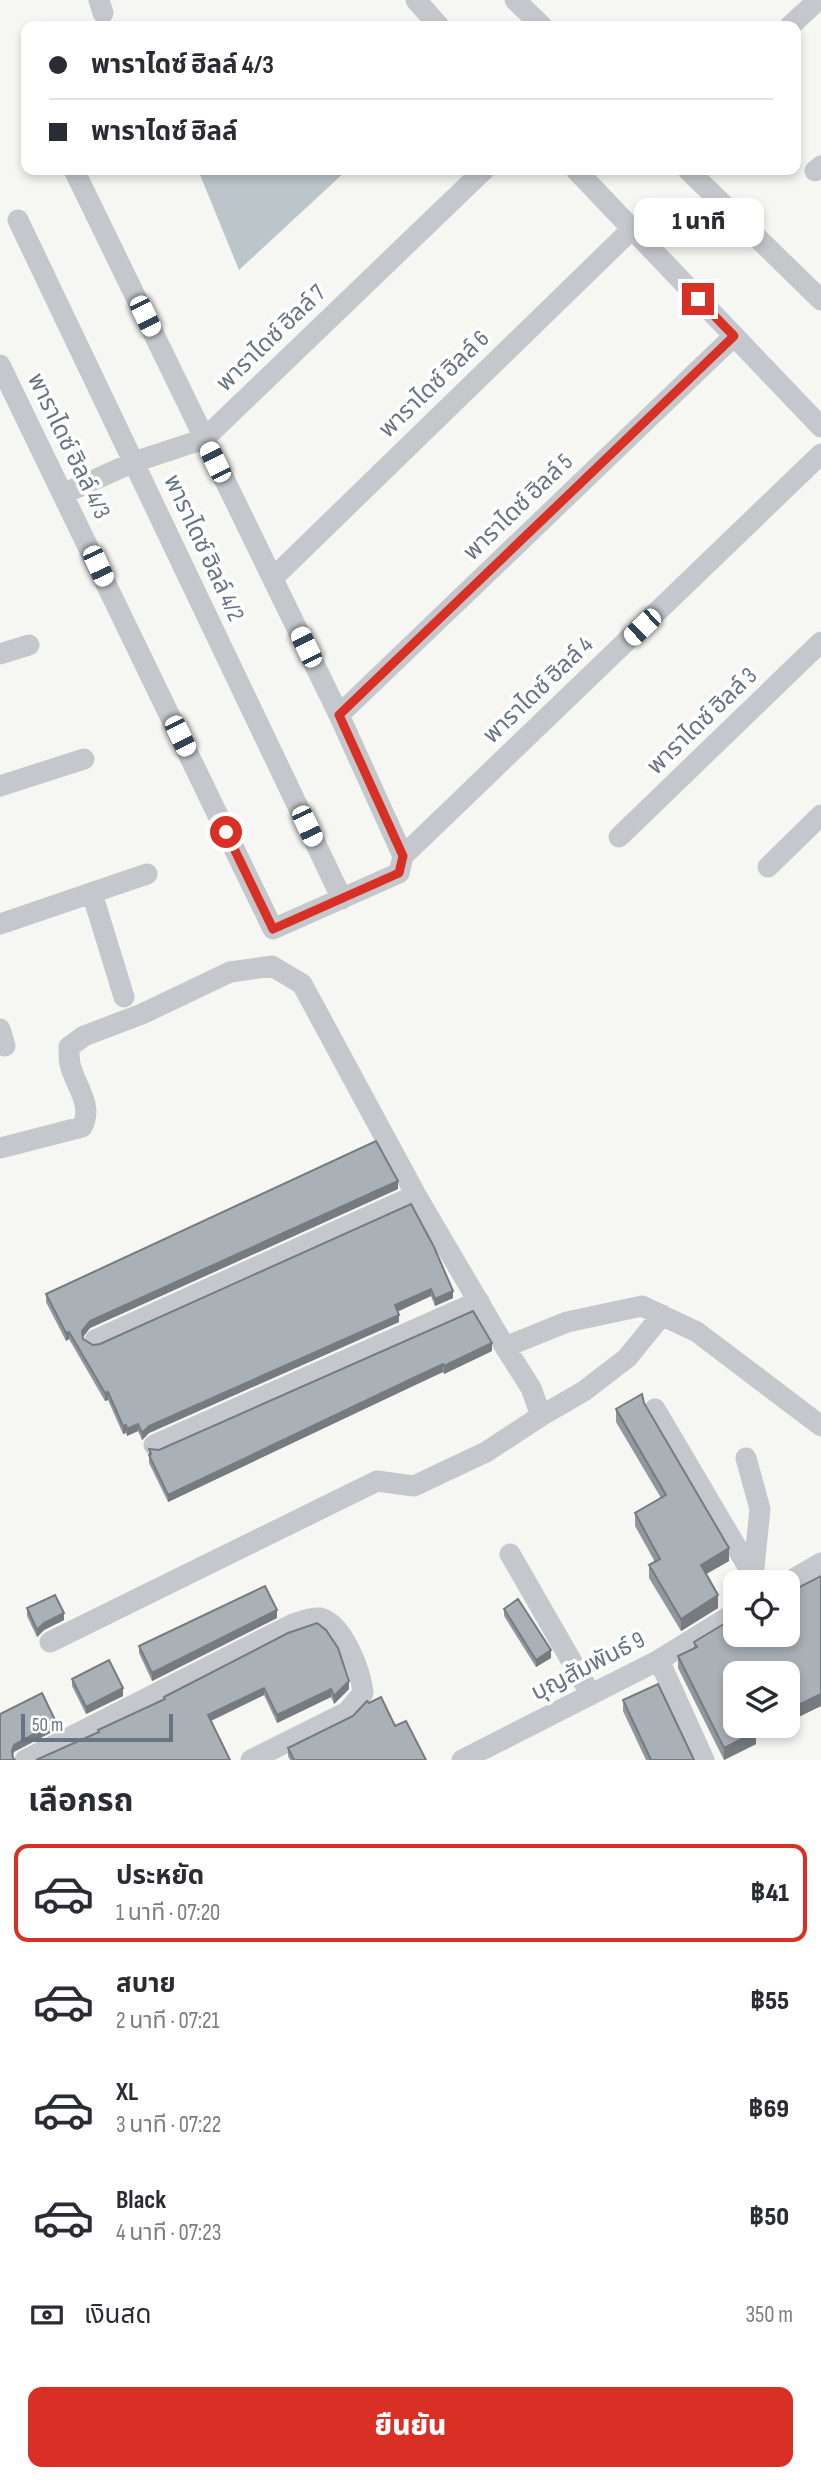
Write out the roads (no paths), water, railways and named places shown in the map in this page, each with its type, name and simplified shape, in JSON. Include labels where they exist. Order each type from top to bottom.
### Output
[{"type":"street","points":[[515,0],[537,21]]},
{"type":"street","points":[[795,21],[818,0]]},
{"type":"street","points":[[417,2],[434,21]]},
{"type":"street","points":[[76,175],[339,715],[403,856]]},
{"type":"street","name":"พาราไดซ์ ฮิลล์ 7","points":[[63,494],[134,462],[204,439],[479,175]]},
{"type":"street","points":[[581,175],[821,427]]},
{"type":"street","points":[[693,175],[821,300]]},
{"type":"street","name":"พาราไดซ์ ฮิลล์ 4/2","points":[[18,220],[342,899]]},
{"type":"street","name":"พาราไดซ์ ฮิลล์ 6","points":[[273,578],[632,229]]},
{"type":"street","name":"พาราไดซ์ ฮิลล์ 5","points":[[339,715],[734,336]]},
{"type":"street","name":"พาราไดซ์ ฮิลล์ 4/3","points":[[0,365],[273,929]]},
{"type":"street","name":"พาราไดซ์ ฮิลล์ 4","points":[[273,929],[399,873],[403,856],[821,454]]},
{"type":"street","name":"พาราไดซ์ ฮิลล์ 3","points":[[619,837],[821,642]]},
{"type":"street","points":[[0,654],[29,645]]},
{"type":"street","points":[[0,786],[84,760]]},
{"type":"street","points":[[768,867],[821,815]]},
{"type":"street","points":[[0,924],[147,874]]},
{"type":"street","points":[[92,893],[124,997]]},
{"type":"street","points":[[0,1148],[82,1127],[87,1108],[70,1065],[69,1047],[83,1036],[142,1014],[230,972],[272,966],[302,984],[416,1195],[531,1388],[541,1416]]},
{"type":"street","points":[[94,1340],[416,1195]]},
{"type":"street","points":[[154,1445],[479,1301]]},
{"type":"street","points":[[505,1347],[567,1322],[642,1306],[697,1332],[821,1426]]},
{"type":"street","points":[[50,1642],[377,1481],[414,1486],[486,1452],[584,1391],[627,1358],[662,1315]]},
{"type":"street","points":[[655,1409],[750,1570]]},
{"type":"street","points":[[746,1458],[760,1509],[756,1570]]},
{"type":"street","points":[[510,1554],[591,1695]]},
{"type":"street","points":[[800,1575],[821,1563]]},
{"type":"street","points":[[25,1760],[293,1624],[314,1618],[324,1619],[337,1629],[355,1661],[363,1693],[347,1712],[251,1760]]},
{"type":"street","name":"บุญสัมพันธ์ 9","points":[[461,1760],[659,1660],[723,1620]]},
{"type":"street","points":[[659,1660],[704,1760]]}]
